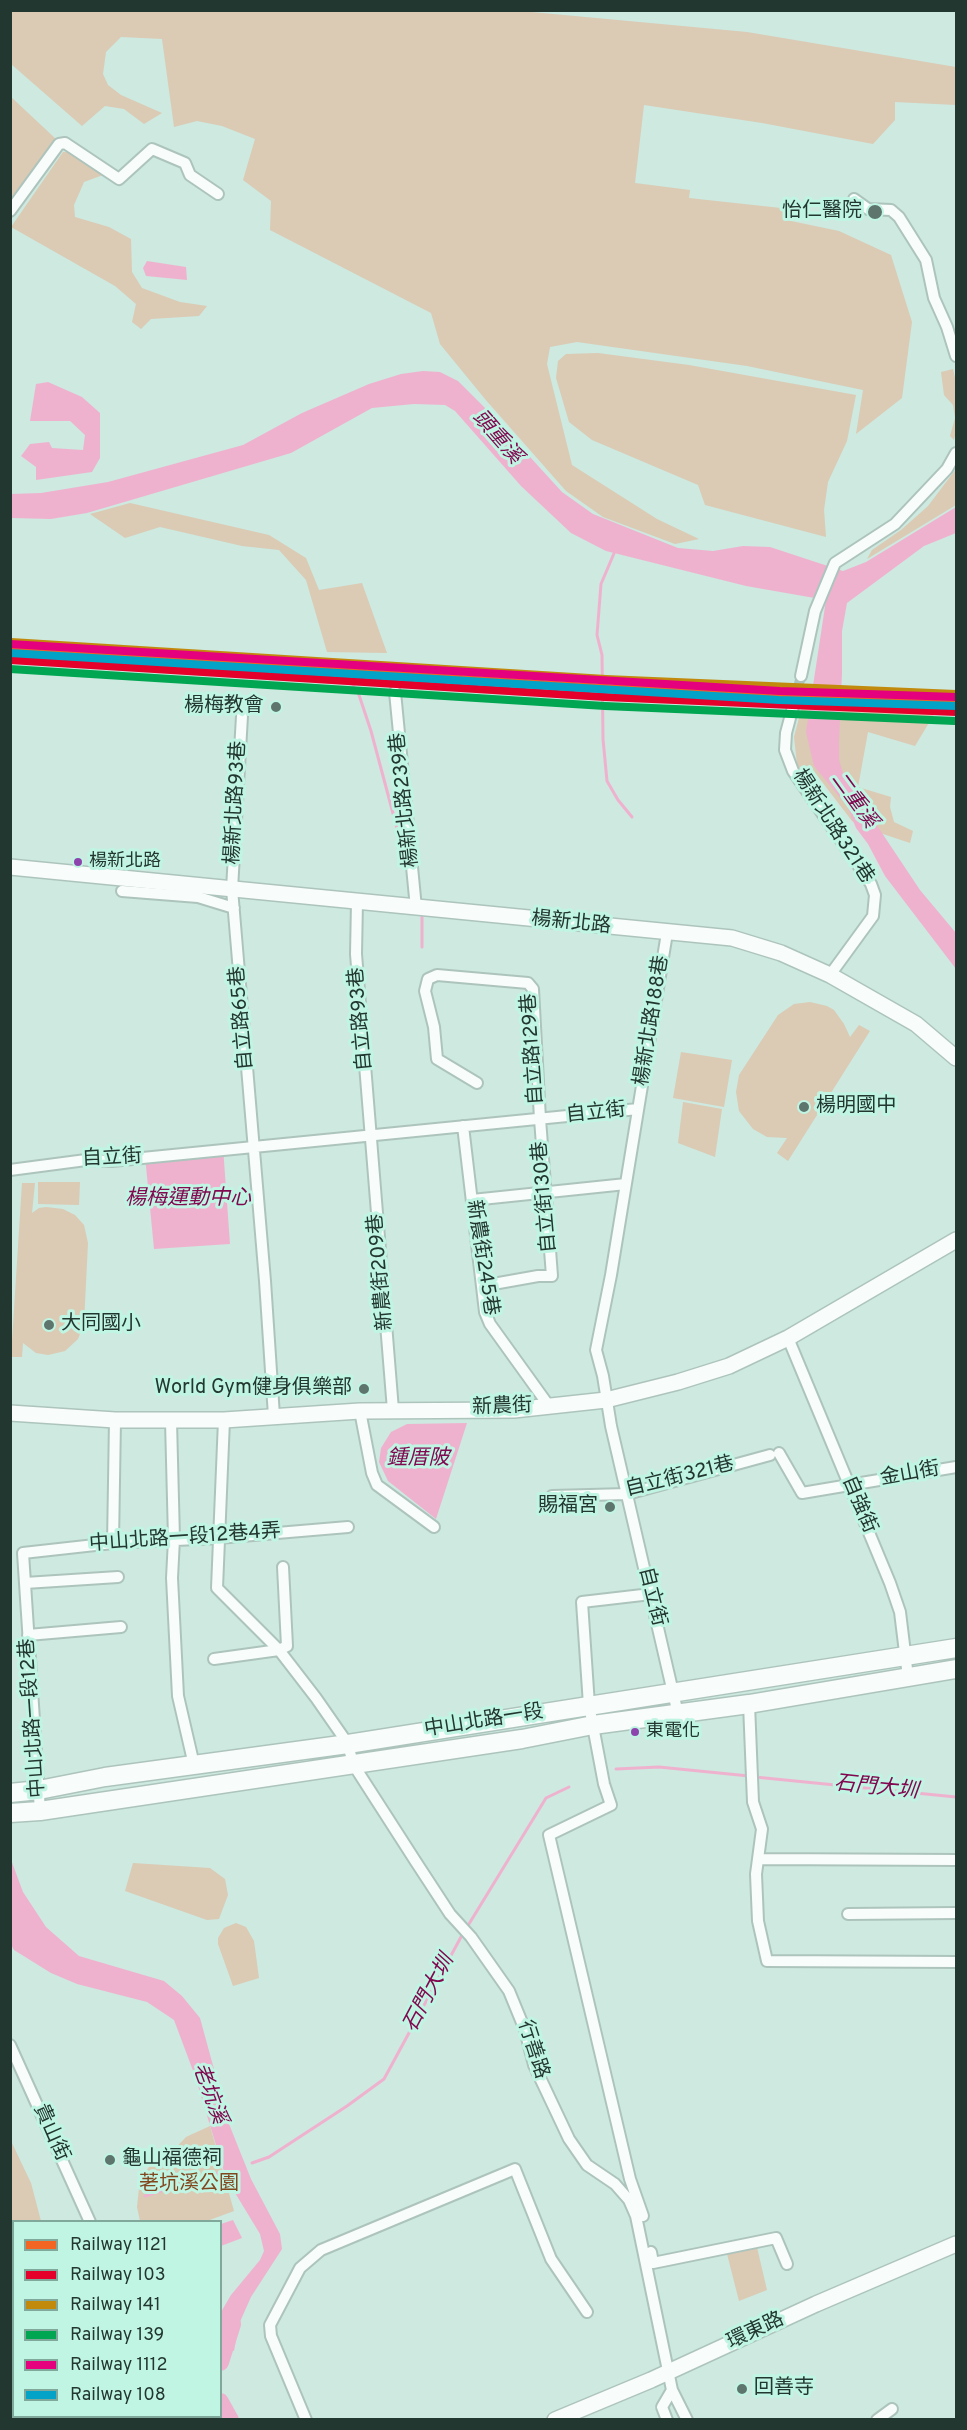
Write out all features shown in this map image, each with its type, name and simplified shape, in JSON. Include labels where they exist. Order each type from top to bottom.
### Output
[{"type":"main road","name":"中山北路一段","points":[[10,1793],[39,1791],[105,1777],[348,1744],[957,1648]]},
{"type":"main road","name":"中山北路一段","points":[[10,1813],[40,1811],[522,1739],[593,1725],[749,1704],[957,1669]]},
{"type":"street","points":[[10,211],[59,144],[64,142],[118,179],[152,149],[185,163],[190,176],[218,194]]},
{"type":"street","points":[[854,199],[868,208],[891,210],[899,217],[926,260],[934,298],[957,356]]},
{"type":"street","points":[[801,676],[815,611],[835,563],[895,524],[947,469],[957,453]]},
{"type":"street","name":"楊新北路239巷","points":[[395,692],[416,908]]},
{"type":"street","name":"楊新北路321巷","points":[[794,703],[786,733],[785,750],[793,771],[872,884],[875,895],[873,916],[830,975]]},
{"type":"street","name":"楊新北路93巷","points":[[232,889],[242,716]]},
{"type":"street","name":"楊新北路","points":[[10,867],[732,938],[781,953],[830,975],[916,1024],[957,1058]]},
{"type":"street","name":"自立路65巷","points":[[232,889],[266,1281],[274,1416]]},
{"type":"street","points":[[122,891],[198,897],[234,908]]},
{"type":"street","name":"自立路93巷","points":[[357,902],[356,954],[370,1136]]},
{"type":"street","name":"楊新北路188巷","points":[[638,1110],[667,933]]},
{"type":"street","name":"自立路129巷","points":[[477,1083],[437,1059],[434,1027],[425,991],[428,979],[437,975],[528,983],[533,989],[540,1119]]},
{"type":"street","name":"自立街","points":[[10,1170],[86,1160],[112,1161],[638,1110],[611,1275],[596,1350],[678,1714]]},
{"type":"street","name":"自立街130巷","points":[[482,1287],[538,1276],[552,1276],[540,1119]]},
{"type":"street","name":"新農街245巷","points":[[463,1126],[485,1312],[490,1324],[549,1406]]},
{"type":"street","name":"新農街209巷","points":[[370,1136],[393,1410]]},
{"type":"street","points":[[472,1200],[626,1184]]},
{"type":"street","name":"新農街","points":[[10,1413],[115,1420],[224,1420],[360,1411],[514,1410],[606,1400],[713,1372],[788,1338],[957,1240]]},
{"type":"street","name":"自強街","points":[[788,1338],[890,1583],[900,1612],[908,1677]]},
{"type":"street","points":[[360,1411],[372,1473],[377,1485],[434,1527]]},
{"type":"street","points":[[113,1543],[115,1420]]},
{"type":"street","points":[[224,1420],[217,1588],[279,1650],[348,1744]]},
{"type":"street","points":[[171,1421],[174,1539],[172,1578],[178,1696],[194,1765]]},
{"type":"street","name":"金山街","points":[[775,1454],[802,1493],[957,1467]]},
{"type":"street","name":"自立街321巷","points":[[552,1496],[627,1494],[775,1454]]},
{"type":"street","name":"中山北路一段12巷4弄","points":[[23,1553],[113,1543],[218,1538],[348,1527]]},
{"type":"street","name":"中山北路一段12巷","points":[[23,1553],[40,1811]]},
{"type":"street","points":[[214,1659],[279,1650],[287,1646],[283,1567]]},
{"type":"street","points":[[25,1583],[118,1577]]},
{"type":"street","points":[[651,1594],[582,1602],[589,1705],[604,1784],[611,1805],[549,1835],[630,2179],[643,2216],[653,2263],[776,2238],[787,2264]]},
{"type":"street","points":[[28,1635],[121,1627]]},
{"type":"street","points":[[749,1704],[753,1802],[762,1829],[756,1875],[758,1922],[766,1961],[957,1962]]},
{"type":"street","name":"行善路","points":[[348,1744],[353,1764],[460,1926],[471,1937],[508,1991],[519,2012],[534,2065],[569,2139],[587,2165],[615,2184],[629,2200],[636,2216],[672,2390]]},
{"type":"street","points":[[758,1859],[957,1860]]},
{"type":"street","points":[[848,1914],[957,1913]]},
{"type":"street","name":"貴山街","points":[[10,2044],[89,2220]]},
{"type":"street","points":[[306,2420],[271,2336],[270,2325],[300,2268],[321,2250],[515,2169],[551,2259],[587,2312]]},
{"type":"street","name":"環東路","points":[[555,2420],[957,2244]]},
{"type":"street","points":[[667,2420],[662,2407],[672,2390]]},
{"type":"street","points":[[672,2390],[687,2420]]},
{"type":"street","points":[[877,2420],[892,2409]]},
{"type":"green space","points":[[10,11],[521,11],[747,32],[956,67],[956,105],[895,102],[895,120],[873,144],[762,123],[644,105],[635,183],[690,190],[689,198],[790,209],[791,221],[839,231],[891,255],[912,322],[902,398],[856,434],[863,390],[747,366],[577,342],[550,347],[547,364],[572,465],[657,519],[699,539],[675,544],[603,517],[566,491],[485,399],[440,344],[431,313],[270,230],[271,201],[243,180],[255,139],[222,126],[197,121],[174,127],[162,39],[121,37],[106,52],[103,74],[108,85],[121,95],[162,113],[144,124],[124,109],[105,106],[82,126],[11,64]]},
{"type":"green space","points":[[10,96],[57,140],[11,198],[10,198]]},
{"type":"green space","points":[[63,152],[69,152],[103,175],[84,182],[74,205],[75,217],[109,227],[131,239],[132,272],[142,288],[180,302],[207,306],[199,316],[151,319],[141,329],[132,322],[136,304],[115,286],[11,227]]},
{"type":"green space","points":[[598,353],[689,365],[856,395],[847,441],[828,482],[824,510],[826,537],[705,505],[698,485],[592,440],[569,422],[556,378],[558,361],[566,354]]},
{"type":"green space","points":[[953,369],[956,382],[956,432],[954,440],[950,436],[955,418],[953,405],[944,395],[941,372]]},
{"type":"green space","points":[[956,469],[956,505],[867,559],[872,550],[901,530],[928,506]]},
{"type":"green space","points":[[130,503],[269,535],[306,558],[319,590],[362,583],[387,653],[327,652],[306,580],[279,550],[242,546],[160,527],[125,538],[90,514]]},
{"type":"green space","points":[[803,703],[936,711],[915,746],[868,732],[858,787],[891,797],[890,807],[894,822],[913,831],[910,843],[862,827],[852,821],[813,770],[804,776],[797,764],[794,737]]},
{"type":"green space","points":[[810,1002],[834,1010],[850,1037],[859,1025],[870,1031],[788,1161],[777,1153],[787,1138],[767,1137],[753,1129],[739,1111],[736,1092],[739,1075],[778,1015],[794,1004]]},
{"type":"green space","points":[[681,1052],[732,1060],[724,1107],[673,1098]]},
{"type":"green space","points":[[683,1102],[722,1109],[715,1157],[678,1143]]},
{"type":"green space","points":[[38,1182],[80,1182],[79,1205],[38,1204]]},
{"type":"green space","points":[[22,1183],[35,1183],[32,1213],[39,1208],[46,1207],[63,1209],[75,1215],[84,1225],[88,1243],[84,1323],[78,1339],[65,1351],[48,1355],[36,1353],[23,1343],[22,1357],[11,1357]]},
{"type":"green space","points":[[133,1863],[210,1868],[225,1879],[228,1895],[219,1919],[207,1920],[125,1891]]},
{"type":"green space","points":[[236,1923],[246,1927],[254,1941],[259,1978],[233,1986],[218,1938],[224,1928]]},
{"type":"green space","name":"荖坑溪公園","points":[[210,2126],[234,2211],[210,2220],[140,2220],[137,2207],[140,2179],[152,2163],[169,2155],[186,2137]]},
{"type":"green space","points":[[11,2141],[31,2183],[41,2220],[12,2220],[12,2363],[10,2362]]},
{"type":"green space","points":[[756,2243],[767,2290],[739,2301],[726,2250]]},
{"type":"water","points":[[147,261],[186,267],[187,280],[146,276],[143,268]]},
{"type":"water","points":[[423,371],[440,372],[458,381],[562,492],[593,514],[678,548],[713,551],[743,546],[770,547],[843,571],[866,562],[956,507],[956,533],[924,546],[847,603],[842,631],[839,760],[844,776],[920,890],[956,933],[956,969],[885,876],[868,844],[856,828],[847,806],[814,766],[806,732],[826,600],[746,586],[606,551],[571,533],[521,486],[455,411],[445,405],[414,404],[372,408],[291,453],[87,513],[51,519],[11,518],[10,494],[41,493],[108,482],[243,445],[302,413],[369,384],[401,374]]},
{"type":"water","points":[[48,382],[82,397],[100,413],[100,458],[92,472],[36,480],[36,467],[21,456],[30,444],[49,442],[52,448],[83,450],[85,435],[70,421],[30,421],[36,384]]},
{"type":"water","name":"楊梅運動中心","points":[[223,1147],[230,1244],[154,1249],[145,1156]]},
{"type":"water","name":"鍾厝陂","points":[[467,1423],[436,1519],[388,1481],[379,1462],[381,1448],[391,1432],[407,1424]]},
{"type":"water","points":[[10,1857],[23,1892],[46,1927],[79,1956],[164,1981],[182,1996],[200,2018],[229,2124],[251,2179],[280,2234],[282,2249],[251,2297],[239,2324],[234,2351],[222,2346],[222,2310],[231,2295],[260,2260],[264,2251],[260,2234],[226,2178],[195,2076],[174,2020],[147,2002],[77,1984],[51,1973],[14,1950],[10,1943]]},
{"type":"water","points":[[233,2220],[242,2238],[222,2246],[222,2224]]},
{"type":"waterway","points":[[615,551],[601,584],[597,635],[602,655],[603,739],[607,781],[618,800],[632,817]]},
{"type":"waterway","points":[[347,675],[359,695],[371,731],[402,847],[401,865]]},
{"type":"waterway","points":[[422,917],[422,947]]},
{"type":"waterway","name":"石門大圳","points":[[616,1769],[659,1767],[749,1776]]},
{"type":"waterway","name":"石門大圳","points":[[755,1777],[956,1797]]},
{"type":"waterway","name":"石門大圳","points":[[252,2163],[269,2157],[384,2079],[461,1937],[546,1798],[569,1787]]},
{"type":"waterway","name":"石門大圳","points":[[145,2196],[222,2172]]},
{"type":"waterway","name":"老坑溪","points":[[222,2356],[232,2324]]},
{"type":"waterway","name":"老坑溪","points":[[222,2406],[230,2420]]},
{"type":"tunnel","points":[[794,703],[801,676]]},
{"type":"rail line","name":"141","points":[[11,642],[606,679],[956,694]]},
{"type":"rail line","name":"1112","points":[[10,644],[780,691],[956,697]]},
{"type":"rail line","name":"1121","points":[[10,651],[606,688],[956,703]]},
{"type":"rail line","name":"108","points":[[10,653],[779,700],[956,706]]},
{"type":"rail line","name":"103","points":[[10,660],[605,697],[956,712]]},
{"type":"rail line","name":"139","points":[[10,669],[605,706],[955,721]]},
{"type":"place","name":"怡仁醫院","points":[[875,212]]},
{"type":"place","name":"楊梅教會","points":[[276,707]]},
{"type":"place","name":"楊新北路","points":[[78,862]]},
{"type":"place","name":"楊明國中","points":[[804,1107]]},
{"type":"place","name":"大同國小","points":[[49,1325]]},
{"type":"place","name":"World Gym健身俱樂部","points":[[364,1389]]},
{"type":"place","name":"賜福宮","points":[[610,1507]]},
{"type":"place","name":"東電化","points":[[635,1732]]},
{"type":"place","name":"龜山福德祠","points":[[110,2160]]},
{"type":"place","name":"回善寺","points":[[742,2389]]},
{"type":"water label","name":"頭重溪","points":[[496,438]]},
{"type":"water label","name":"二重溪","points":[[853,801]]}]
